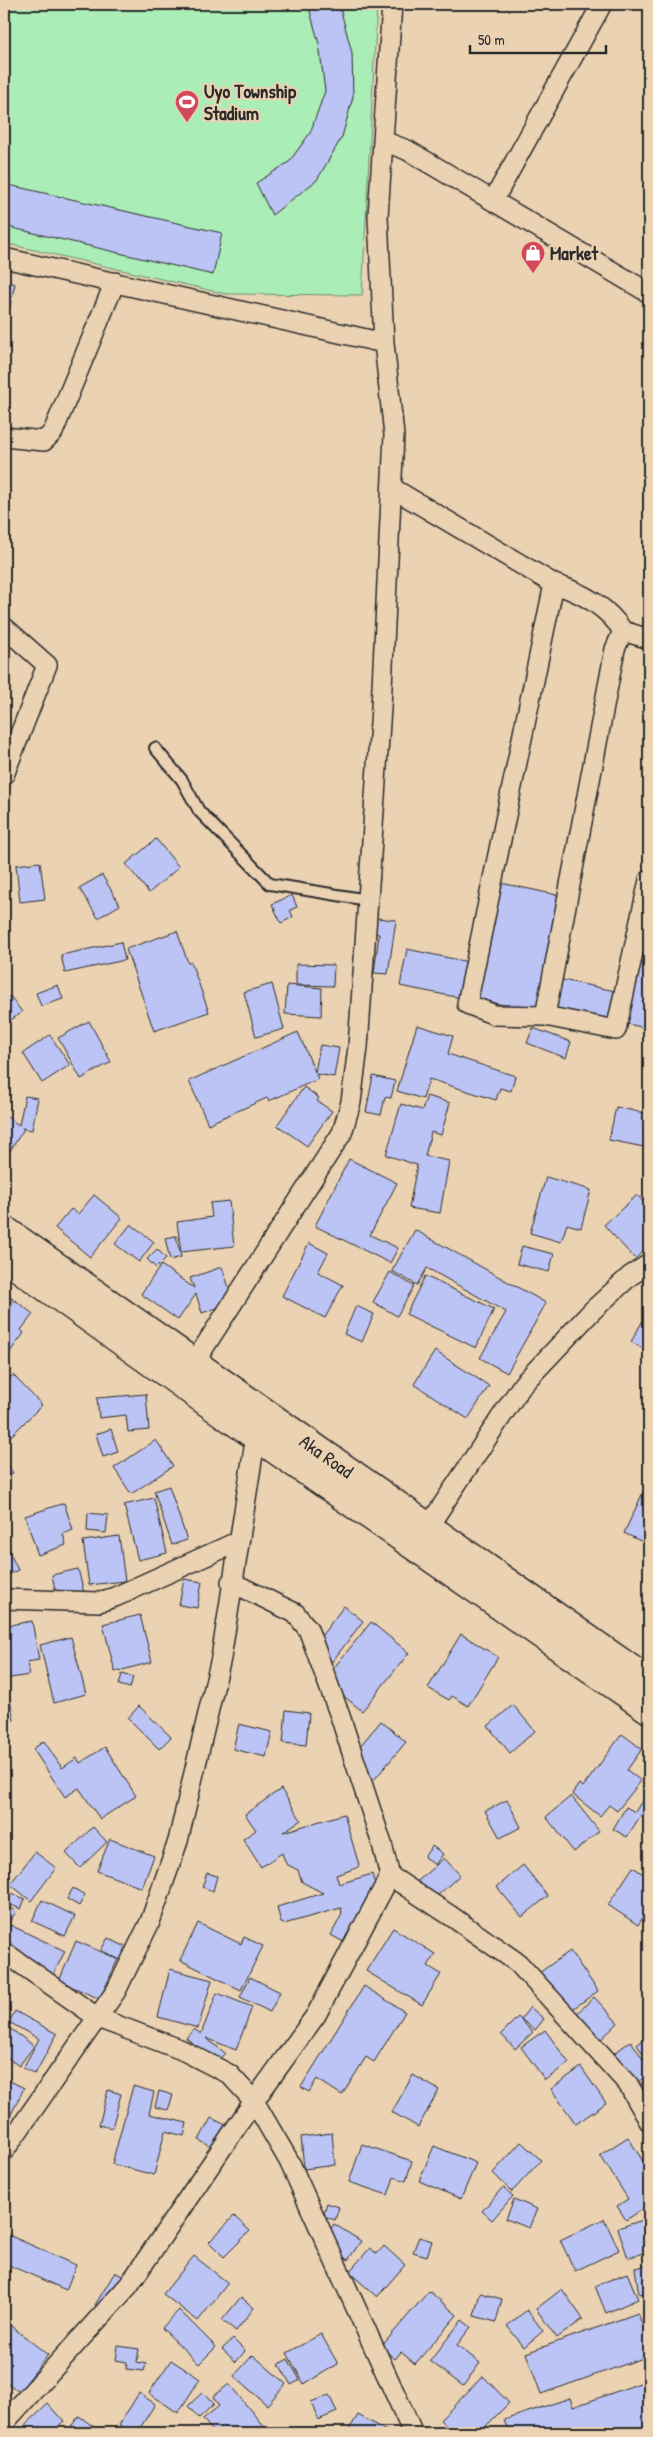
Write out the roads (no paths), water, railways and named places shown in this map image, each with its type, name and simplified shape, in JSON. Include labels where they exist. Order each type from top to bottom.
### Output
[{"type":"main road","name":"Aka Road","points":[[4,1230],[649,1682]]},
{"type":"main road","name":"Aka Road","points":[[4,1257],[649,1709]]},
{"type":"street","points":[[194,1363],[342,1133],[351,1102],[358,1047],[368,900],[394,435],[384,342],[378,216],[392,4]]},
{"type":"street","points":[[493,201],[602,4]]},
{"type":"street","points":[[383,140],[407,150],[649,292]]},
{"type":"street","points":[[4,258],[384,342]]},
{"type":"street","points":[[4,437],[44,441],[53,432],[115,282]]},
{"type":"street","points":[[392,488],[554,584],[576,591],[614,618],[623,631],[649,639]]},
{"type":"street","points":[[554,584],[467,1004],[494,1015],[545,1016],[616,1030],[649,880]]},
{"type":"street","points":[[4,627],[47,665],[4,775]]},
{"type":"street","points":[[545,1016],[615,650],[623,631]]},
{"type":"street","points":[[428,1527],[523,1384],[593,1310],[630,1276],[649,1264]]},
{"type":"street","points":[[4,2152],[116,1990],[150,1922],[178,1841],[221,1658],[231,1582],[256,1435]]},
{"type":"street","points":[[4,1599],[99,1602],[115,1597],[238,1541]]},
{"type":"street","points":[[4,2423],[129,2285],[254,2100],[316,2015],[390,1876],[382,1844],[355,1762],[308,1629],[295,1613],[231,1582]]},
{"type":"street","points":[[390,1876],[518,1963],[628,2084],[649,2121]]},
{"type":"street","points":[[4,1952],[98,2018],[182,2050],[228,2074],[254,2100],[289,2161],[413,2433]]},
{"type":"lane","points":[[155,748],[182,780],[198,811],[270,884],[368,900]]},
{"type":"place","name":"Uyo Township Stadium","points":[[187,123]]},
{"type":"place","name":"Market","points":[[533,274]]}]
